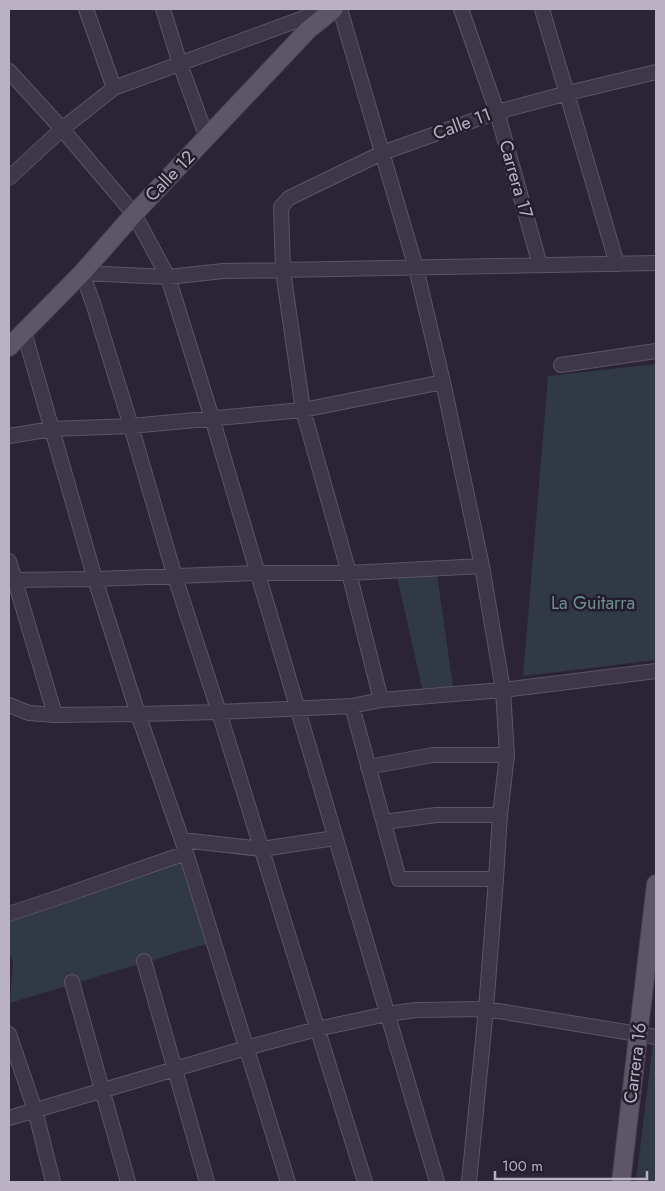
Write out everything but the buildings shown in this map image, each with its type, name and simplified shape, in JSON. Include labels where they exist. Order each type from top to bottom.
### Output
[{"type":"main road","name":"Calle 12","points":[[9,347],[82,274],[134,214],[308,30],[334,9]]},
{"type":"main road","name":"Carrera 16","points":[[621,1182],[648,1036],[656,884]]},
{"type":"main road","name":"Carrera 16","points":[[633,1182],[656,974]]},
{"type":"street","points":[[86,9],[114,88]]},
{"type":"street","points":[[163,9],[180,64],[207,138]]},
{"type":"street","points":[[9,178],[62,129],[114,88],[328,9]]},
{"type":"street","points":[[340,9],[416,268],[443,382],[482,566],[503,690],[507,755],[500,815],[486,1009],[469,1182]]},
{"type":"street","name":"Carrera 17","points":[[461,9],[497,112],[540,265]]},
{"type":"street","points":[[542,9],[618,264]]},
{"type":"street","points":[[9,71],[62,129],[134,214],[168,277],[212,418],[336,838],[387,1014],[432,1182]]},
{"type":"street","name":"Calle 11","points":[[284,271],[281,208],[289,198],[382,153],[497,112],[656,72]]},
{"type":"street","points":[[365,1182],[175,576],[93,303],[82,274],[168,277],[223,272],[656,264]]},
{"type":"street","points":[[284,271],[304,410],[382,700]]},
{"type":"street","points":[[24,332],[95,579],[138,714],[184,847],[288,1182]]},
{"type":"street","points":[[561,365],[656,351]]},
{"type":"street","points":[[9,436],[52,430],[131,426],[304,410],[443,382]]},
{"type":"street","points":[[9,561],[11,580],[56,715]]},
{"type":"street","points":[[11,580],[258,573],[349,573],[482,566]]},
{"type":"street","points":[[9,705],[29,713],[56,715],[219,712],[352,706],[382,700],[503,690],[656,671]]},
{"type":"street","points":[[352,706],[399,879],[496,879]]},
{"type":"street","points":[[368,767],[433,755],[507,755]]},
{"type":"street","points":[[384,822],[436,815],[500,815]]},
{"type":"street","points":[[9,914],[57,898],[184,847],[262,849],[336,838]]},
{"type":"street","points":[[144,961],[207,1182]]},
{"type":"street","points":[[72,982],[128,1182]]},
{"type":"street","points":[[9,1118],[317,1029],[387,1014],[416,1010],[486,1009],[648,1036]]},
{"type":"street","points":[[9,1034],[35,1110],[53,1182]]},
{"type":"green space","name":"La Guitarra","points":[[656,364],[656,660],[523,676],[548,376]]},
{"type":"green space","points":[[437,574],[453,687],[422,688],[397,577]]},
{"type":"green space","points":[[183,860],[206,944],[10,1003],[13,961],[9,954],[9,917]]},
{"type":"green space","points":[[653,1042],[656,1042],[656,1182],[636,1182]]}]
